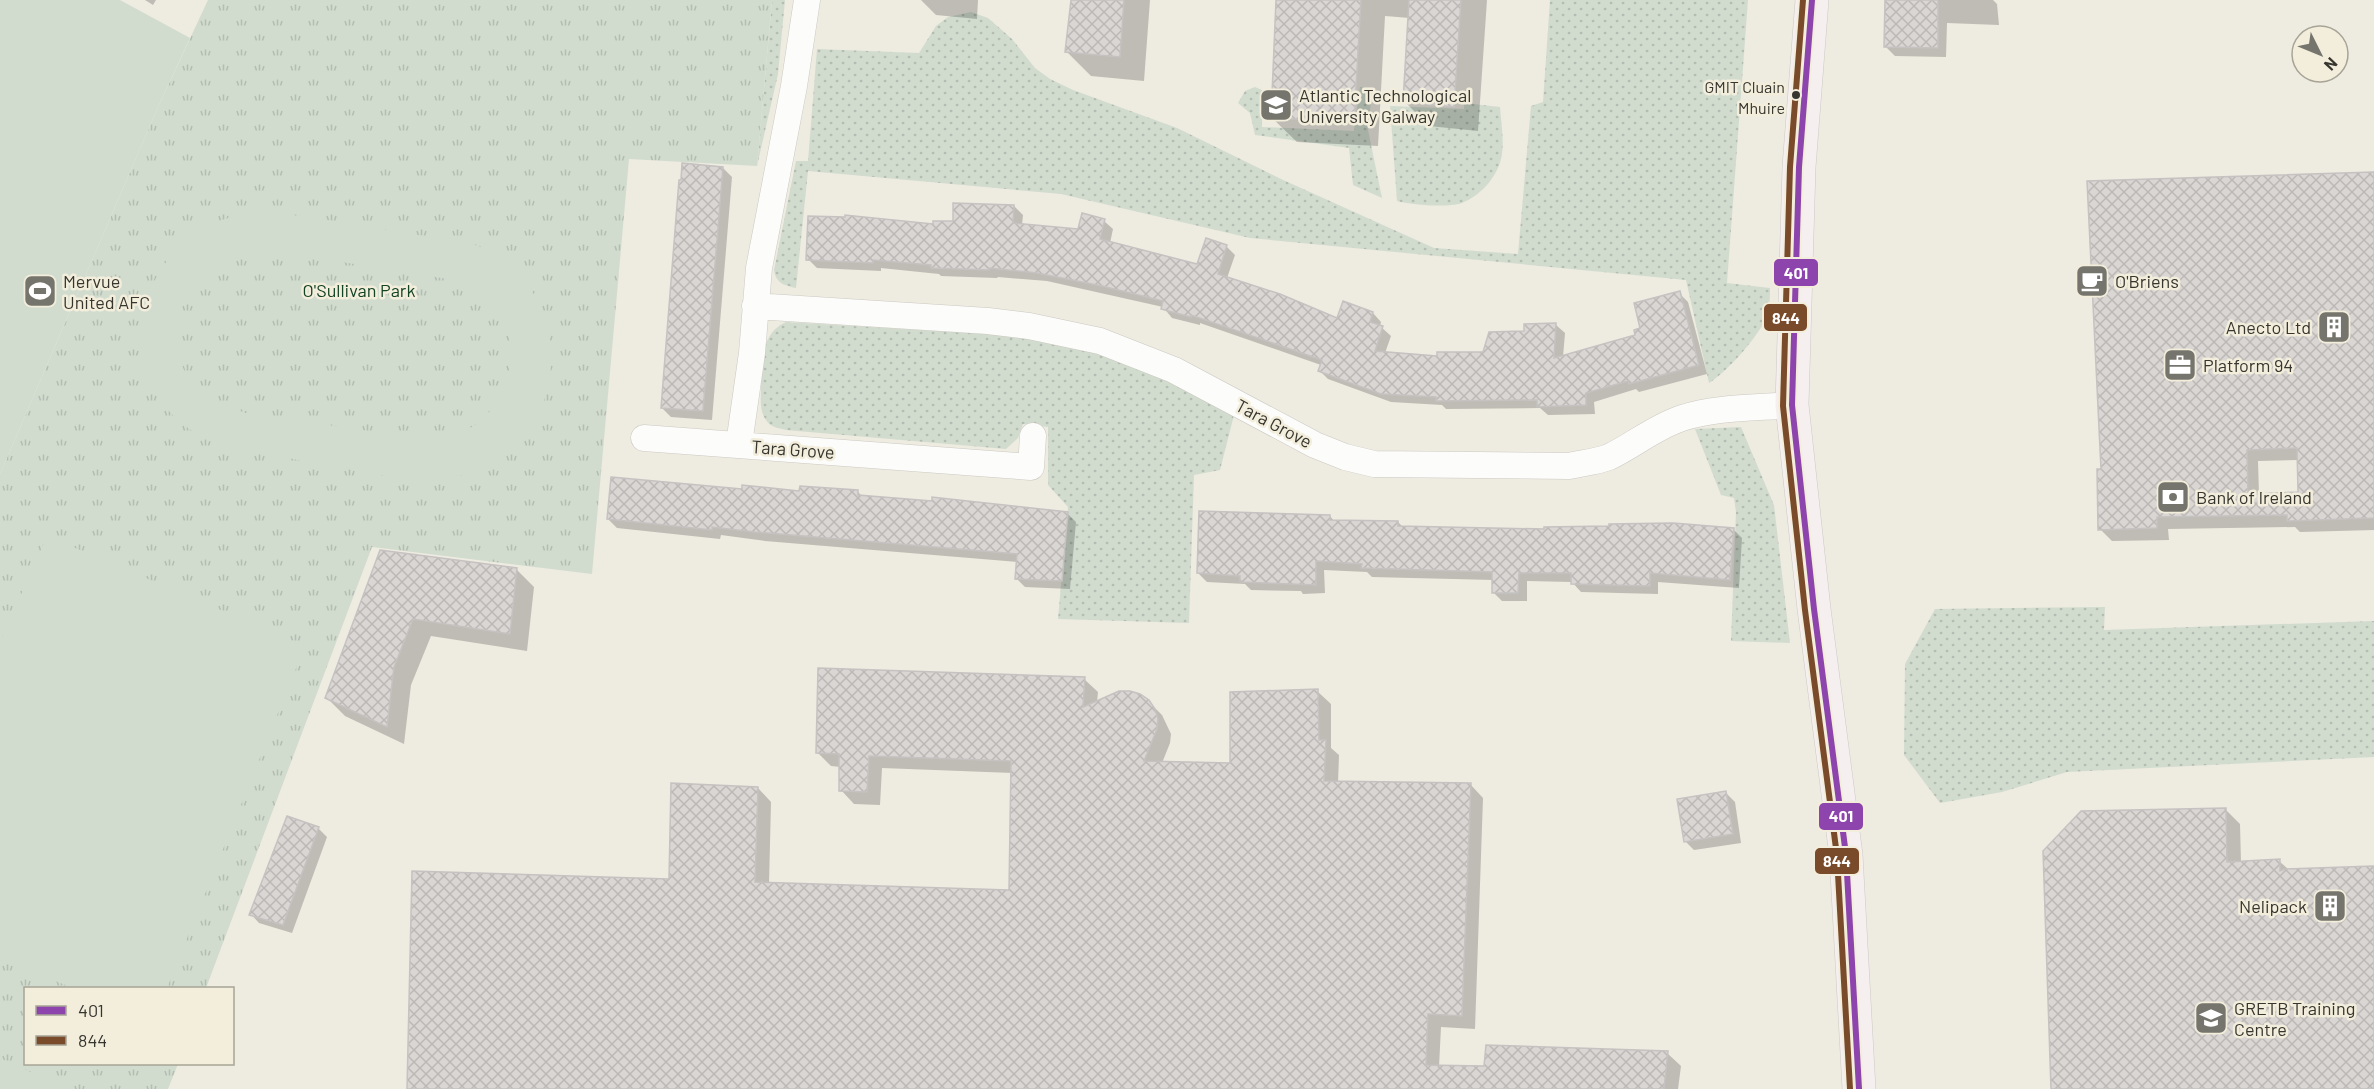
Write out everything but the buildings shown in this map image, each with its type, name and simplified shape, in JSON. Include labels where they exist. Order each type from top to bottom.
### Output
[{"type":"main road","points":[[1812,0],[1799,167],[1792,405],[1814,609],[1846,855],[1859,1089]]},
{"type":"street","name":"Tara Grove","points":[[739,444],[764,236],[794,86],[807,0]]},
{"type":"street","name":"Tara Grove","points":[[756,306],[1029,326],[1100,341],[1182,373],[1315,445],[1345,457],[1374,464],[1569,466],[1609,457],[1653,430],[1694,414],[1792,405]]},
{"type":"street","name":"Tara Grove","points":[[644,438],[1031,467],[1033,436]]},
{"type":"green space","name":"Mervue United AFC","points":[[0,0],[120,0],[190,38],[0,474]]},
{"type":"green space","name":"O'Sullivan Park","points":[[208,0],[772,0],[757,166],[629,159],[592,574],[372,547],[206,987],[24,987],[24,1065],[178,1065],[168,1089],[0,1089],[0,474],[158,107]]},
{"type":"green space","points":[[772,0],[785,0],[778,74],[757,166]]},
{"type":"green space","points":[[1550,0],[1748,0],[1727,283],[1770,288],[1769,306],[1763,324],[1750,343],[1725,371],[1709,383],[1686,280],[1250,238],[1061,194],[808,171],[796,288],[781,283],[776,278],[774,270],[796,161],[808,161],[817,49],[919,53],[936,26],[948,17],[971,12],[988,18],[1012,39],[1035,68],[1050,79],[1073,90],[1177,128],[1281,179],[1434,248],[1518,254],[1531,106],[1543,102]]},
{"type":"green space","points":[[1255,87],[1262,90],[1262,127],[1354,131],[1360,87],[1372,90],[1368,130],[1382,198],[1353,185],[1349,148],[1255,135],[1250,113],[1238,103],[1245,91]]},
{"type":"green space","points":[[1464,103],[1500,107],[1502,154],[1493,177],[1483,190],[1462,203],[1429,205],[1397,201],[1390,106],[1464,109]]},
{"type":"green space","points":[[260,211],[453,240],[480,247],[494,254],[528,286],[542,309],[548,330],[551,352],[550,375],[537,417],[525,436],[503,457],[486,467],[468,474],[420,481],[220,446],[196,433],[175,417],[158,398],[147,377],[140,354],[139,330],[144,304],[165,263],[189,238],[217,222]],"holes":[[[257,252],[317,258],[460,281],[480,294],[503,320],[510,342],[510,368],[494,406],[475,425],[463,432],[440,438],[409,437],[245,413],[212,397],[197,386],[183,368],[178,336],[185,299],[199,277],[218,261],[233,255]]]},
{"type":"green space","points":[[786,322],[1037,337],[1125,361],[1234,415],[1220,470],[1194,475],[1189,623],[1058,619],[1068,507],[1048,485],[1048,427],[1023,424],[1018,438],[1006,449],[786,430],[774,427],[762,412],[762,359],[772,333]]},
{"type":"green space","points":[[1741,427],[1774,505],[1790,643],[1731,641],[1736,512],[1734,498],[1721,495],[1695,429]]},
{"type":"green space","points":[[47,536],[305,646],[167,987],[70,987],[0,959],[0,642]]},
{"type":"green space","points":[[2105,607],[2104,630],[2374,621],[2374,757],[2067,772],[2002,792],[1940,803],[1904,755],[1905,664],[1935,609]]},
{"type":"green space","points":[[0,1058],[68,1089],[0,1089]]},
{"type":"transit line","name":"844","points":[[1803,0],[1790,167],[1783,406],[1805,610],[1837,856],[1850,1089]]},
{"type":"transit line","name":"401","points":[[1812,0],[1799,167],[1792,405],[1814,609],[1846,855],[1859,1089]]},
{"type":"place","name":"GMIT Cluain Mhuire","points":[[1796,95]]},
{"type":"place","name":"Atlantic Technological University Galway","points":[[1276,105]]},
{"type":"place","name":"O'Briens","points":[[2092,281]]},
{"type":"place","name":"Mervue United AFC","points":[[40,291]]},
{"type":"place","name":"Anecto Ltd","points":[[2334,327]]},
{"type":"place","name":"Platform 94","points":[[2180,365]]},
{"type":"place","name":"Bank of Ireland","points":[[2173,497]]},
{"type":"place","name":"Nelipack","points":[[2330,906]]},
{"type":"place","name":"GRETB Training Centre","points":[[2211,1018]]}]
